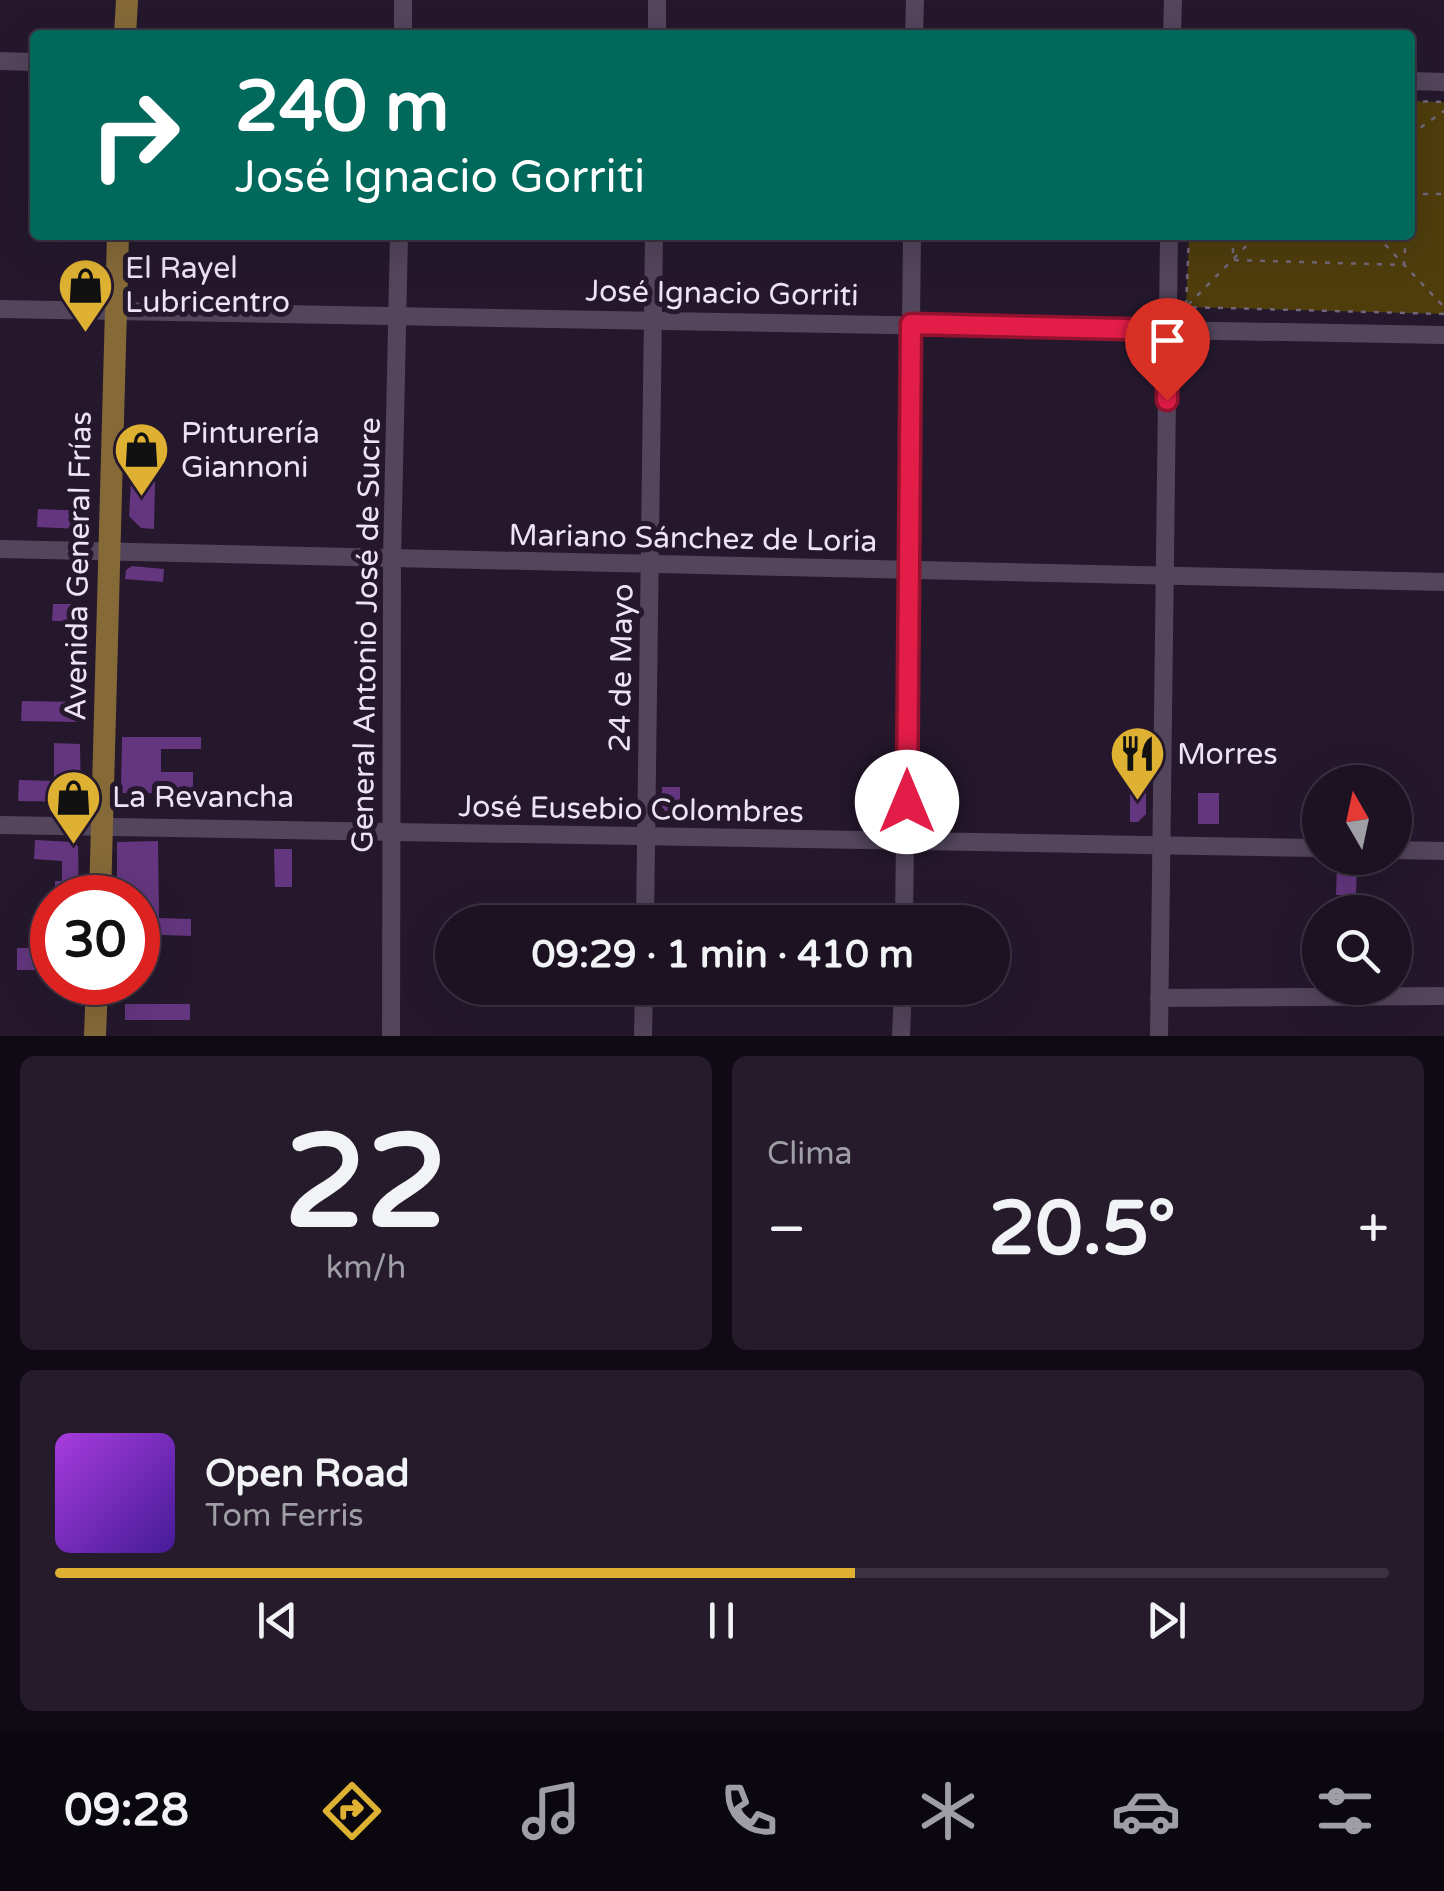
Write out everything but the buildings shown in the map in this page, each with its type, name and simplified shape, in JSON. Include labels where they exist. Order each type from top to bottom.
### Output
[{"type":"main road","points":[[126,30],[127,0]]},
{"type":"main road","name":"Avenida General Frías","points":[[101,875],[118,240]]},
{"type":"main road","points":[[95,1036],[96,1005]]},
{"type":"street","points":[[402,30],[403,0]]},
{"type":"street","points":[[656,30],[658,0]]},
{"type":"street","points":[[914,30],[915,0]]},
{"type":"street","points":[[1172,30],[1173,0]]},
{"type":"street","points":[[0,61],[30,62]]},
{"type":"street","points":[[1415,82],[1444,82]]},
{"type":"street","name":"General Antonio José de Sucre","points":[[391,1036],[392,559],[399,240]]},
{"type":"street","name":"24 de Mayo","points":[[645,905],[654,240]]},
{"type":"street","points":[[905,905],[912,240]]},
{"type":"street","points":[[1159,1036],[1169,240]]},
{"type":"street","name":"José Ignacio Gorriti","points":[[0,308],[1444,335]]},
{"type":"street","name":"Mariano Sánchez de Loria","points":[[0,549],[1444,582]]},
{"type":"street","name":"José Eusebio Colombres","points":[[0,825],[1302,848]]},
{"type":"street","points":[[1412,850],[1444,851]]},
{"type":"street","points":[[1159,998],[1444,996]]},
{"type":"street","points":[[644,1005],[644,1036]]},
{"type":"street","points":[[901,1036],[902,1005]]},
{"type":"path","points":[[1415,101],[1444,102]]},
{"type":"path","points":[[1415,131],[1444,111]]},
{"type":"path","points":[[1415,194],[1444,194]]},
{"type":"path","points":[[1186,306],[1188,240]]},
{"type":"path","points":[[1233,240],[1233,260]]},
{"type":"path","points":[[1186,306],[1252,240]]},
{"type":"path","points":[[1381,240],[1444,307]]},
{"type":"path","points":[[1404,265],[1406,240]]},
{"type":"path","points":[[1233,260],[1404,265]]},
{"type":"path","points":[[1186,306],[1444,314]]},
{"type":"shaded area","points":[[1415,101],[1444,102],[1444,314],[1186,307],[1189,240],[1415,240]]},
{"type":"place","name":"El Rayel Lubricentro","points":[[86,334]]},
{"type":"place","name":"Pinturería Giannoni","points":[[142,499]]},
{"type":"place","name":"Morres","points":[[1138,803]]},
{"type":"place","name":"La Revancha","points":[[73,846]]},
{"type":"route","points":[[907,802],[911,324],[1168,330],[1167,400]]}]
